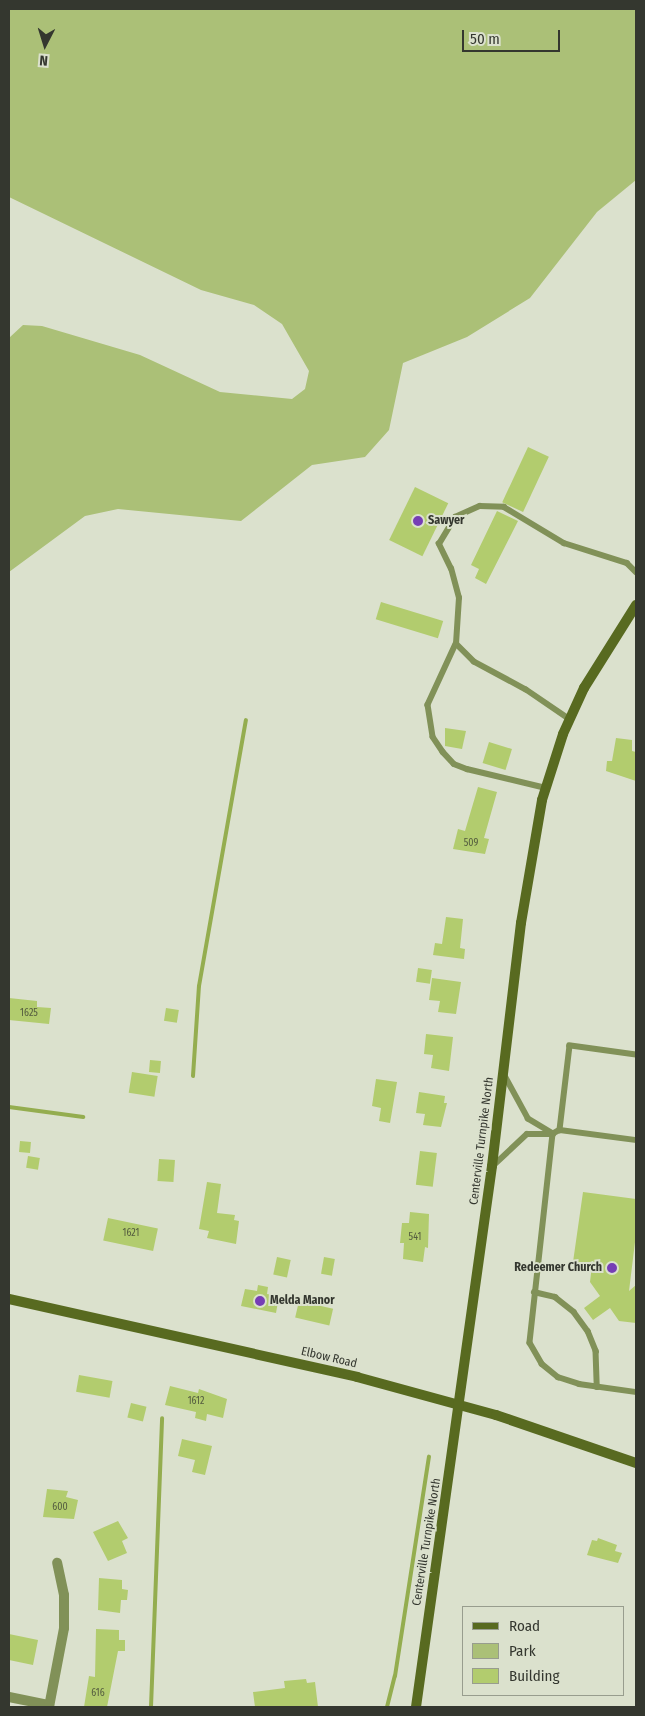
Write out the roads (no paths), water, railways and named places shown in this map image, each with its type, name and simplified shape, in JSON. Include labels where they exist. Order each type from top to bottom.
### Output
[{"type":"main road","name":"Centerville Turnpike North","points":[[415,1705],[460,1405],[530,862],[546,788],[570,720],[589,680],[636,605]]},
{"type":"main road","name":"Elbow Road","points":[[9,1299],[302,1364],[460,1405],[636,1463]]},
{"type":"street","points":[[9,1697],[49,1706],[64,1628],[64,1595],[57,1563]]},
{"type":"lane","points":[[546,788],[467,770],[454,764],[433,737],[428,704],[456,644],[459,598],[451,569],[439,544],[455,517],[480,506],[504,507],[564,543],[628,563],[636,572]]},
{"type":"lane","points":[[456,644],[474,662],[526,690],[570,720]]},
{"type":"lane","points":[[560,1130],[570,1046],[636,1055]]},
{"type":"lane","points":[[503,1073],[528,1119],[553,1134]]},
{"type":"lane","points":[[492,1166],[527,1134],[553,1134],[560,1130],[636,1140]]},
{"type":"lane","points":[[553,1134],[534,1292],[530,1344],[542,1364],[558,1378],[636,1392]]},
{"type":"lane","points":[[534,1292],[555,1298],[574,1312],[588,1331],[596,1351],[598,1386]]},
{"type":"waterway","points":[[193,1076],[199,986],[246,720]]},
{"type":"waterway","points":[[9,1107],[83,1117]]},
{"type":"waterway","points":[[151,1707],[162,1418]]},
{"type":"waterway","points":[[387,1707],[395,1676],[429,1457]]},
{"type":"place","name":"Sawyer","points":[[418,521]]},
{"type":"place","name":"Redeemer Church","points":[[612,1268]]},
{"type":"place","name":"Melda Manor","points":[[260,1301]]}]
